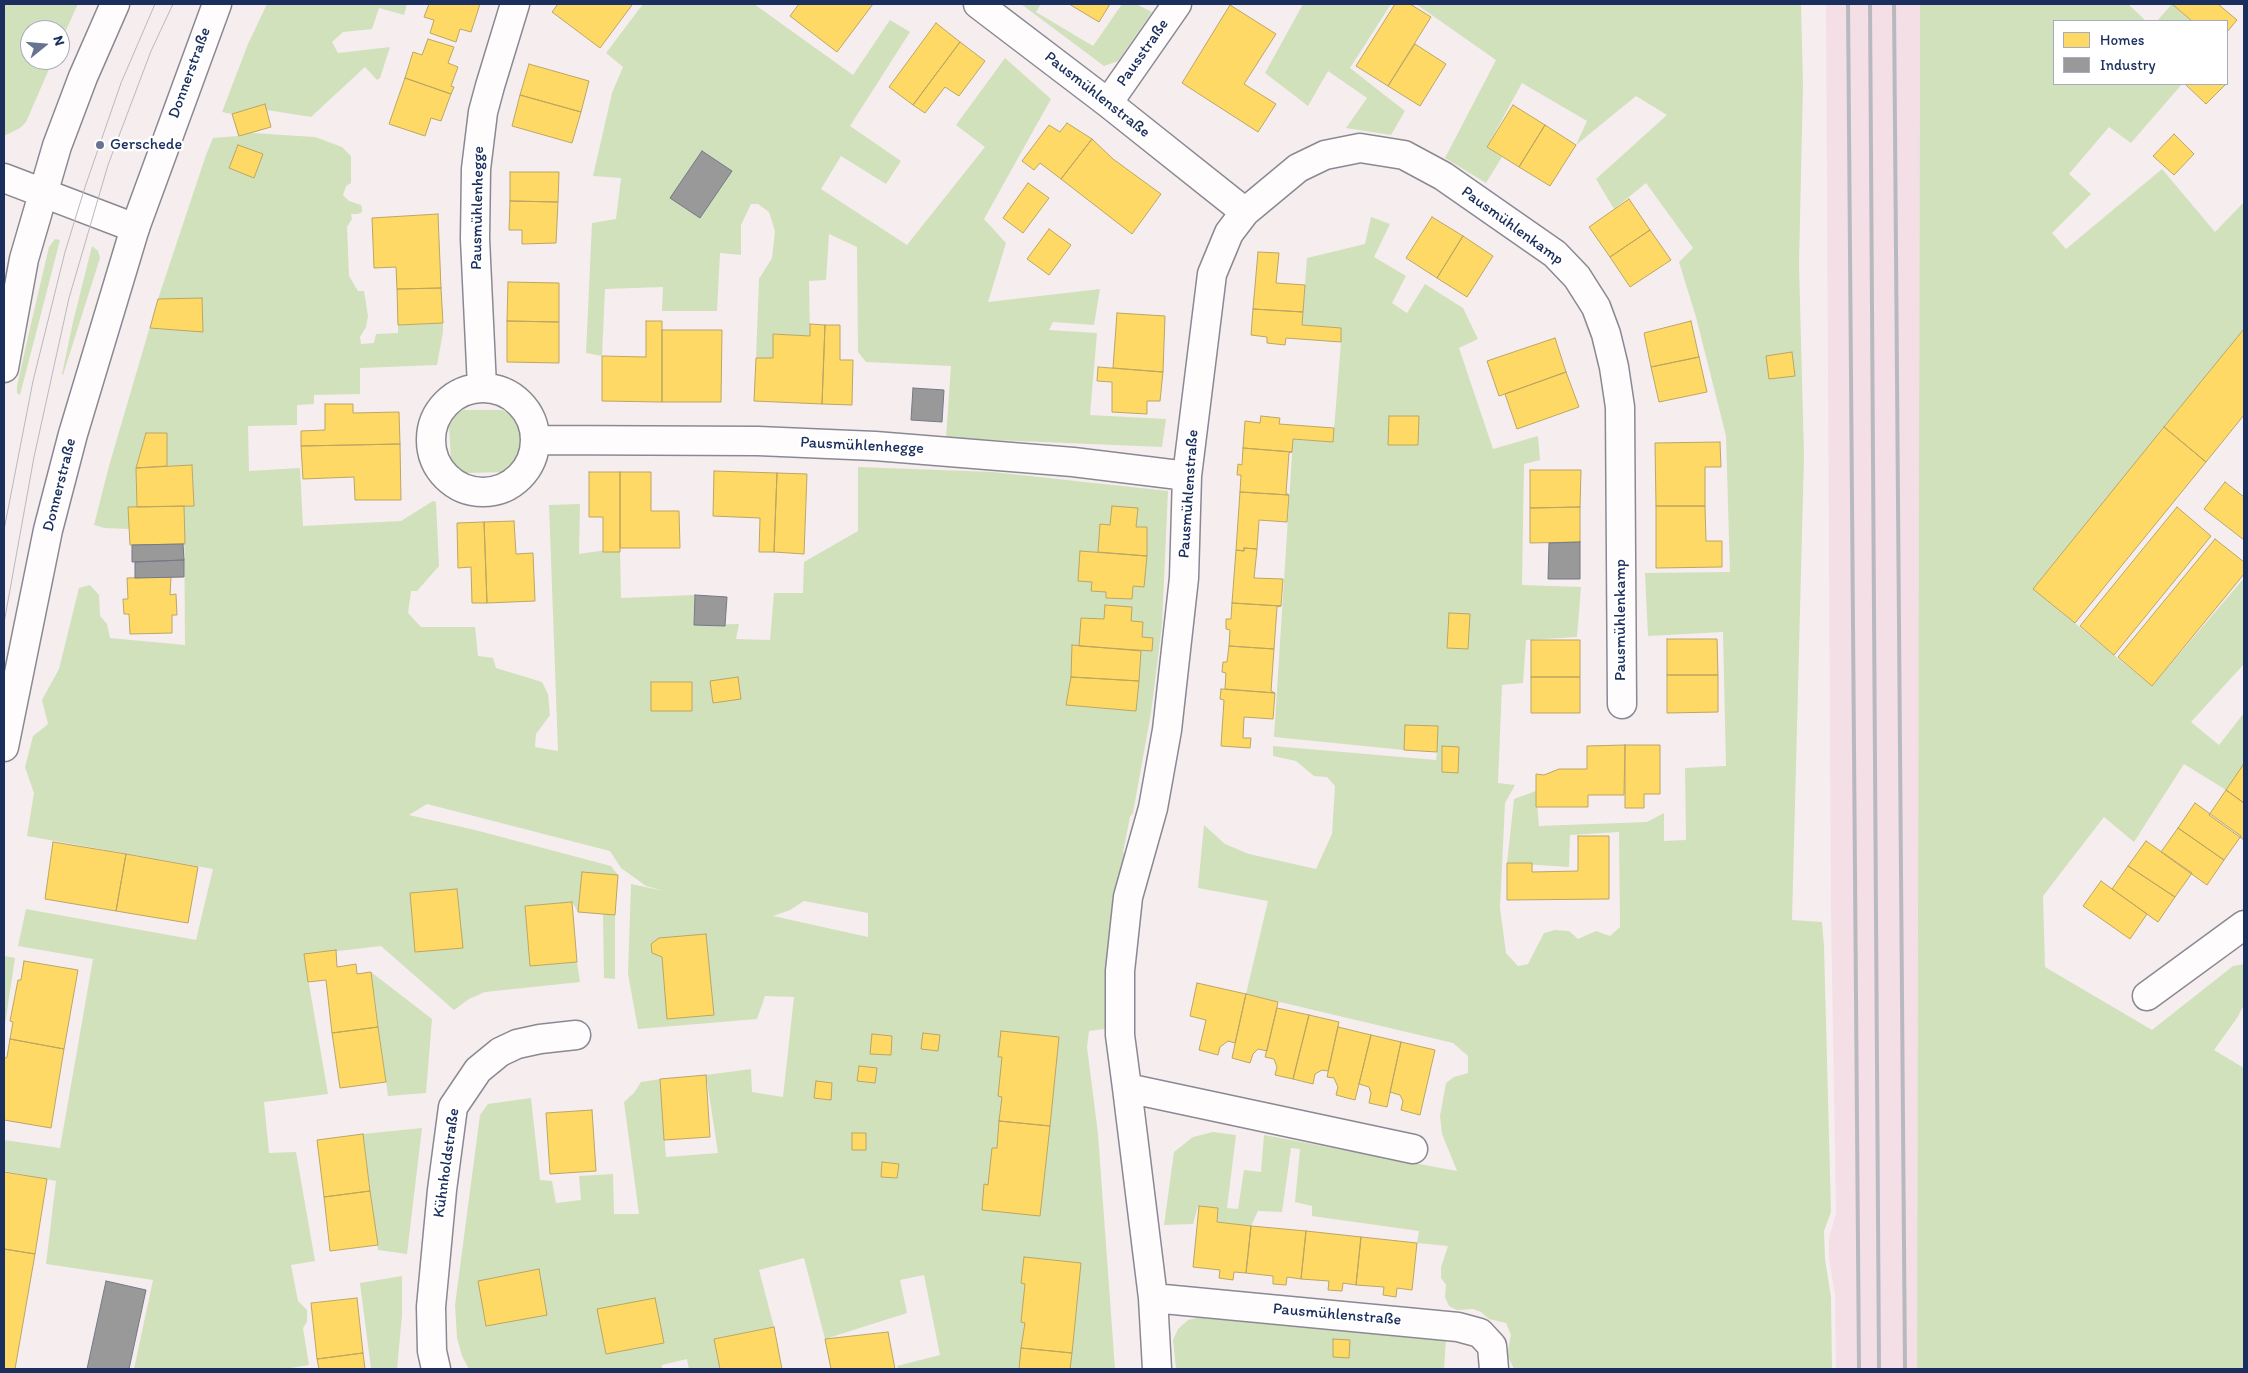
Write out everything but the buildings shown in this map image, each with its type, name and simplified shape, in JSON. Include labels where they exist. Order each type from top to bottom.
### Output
[{"type":"street","points":[[4,368],[24,258],[57,146],[83,77],[115,4]]},
{"type":"street","name":"Donnerstraße","points":[[4,746],[48,530],[73,434],[134,228],[216,4]]},
{"type":"street","name":"Pausmühlenhegge","points":[[482,387],[475,239],[476,169],[484,112],[490,86],[516,4]]},
{"type":"street","name":"Pausmühlenstraße","points":[[978,4],[1108,103],[1245,212],[1229,233],[1212,274],[1186,476],[1184,578],[1166,740],[1153,808],[1128,897],[1120,971],[1120,1035],[1153,1298],[1157,1369]]},
{"type":"street","name":"Pausstraße","points":[[1108,103],[1177,4]]},
{"type":"street","name":"Pausmühlenkamp","points":[[1245,212],[1298,168],[1325,155],[1360,148],[1404,155],[1443,176],[1555,254],[1577,277],[1596,307],[1606,334],[1614,367],[1620,407],[1622,704]]},
{"type":"street","points":[[4,178],[134,228]]},
{"type":"street","points":[[482,387],[505,392],[524,407],[530,417],[537,440],[531,462],[520,477],[499,490],[483,492],[472,491],[458,486],[445,475],[432,450],[434,422],[440,411],[450,399],[463,391],[482,387]]},
{"type":"street","name":"Pausmühlenhegge","points":[[537,440],[758,441],[855,445],[982,454],[1186,476]]},
{"type":"street","points":[[2147,996],[2244,925]]},
{"type":"street","name":"Kühnholdstraße","points":[[436,1369],[432,1350],[431,1307],[440,1210],[453,1107],[478,1070],[500,1052],[517,1044],[576,1035]]},
{"type":"street","points":[[1128,1088],[1413,1149]]},
{"type":"street","name":"Pausmühlenstraße","points":[[1153,1298],[1458,1327],[1480,1333],[1492,1346],[1494,1369]]},
{"type":"shaded area","points":[[1826,4],[1920,4],[1917,1369],[1836,1369],[1835,1294],[1829,1259],[1829,1238],[1836,1213],[1831,913]]},
{"type":"green space","points":[[4,4],[78,4],[70,21],[20,20],[20,70],[49,70],[26,122],[20,128],[4,136]]},
{"type":"green space","points":[[267,4],[407,4],[404,15],[379,8],[372,29],[343,32],[332,42],[338,53],[390,47],[380,78],[377,80],[365,67],[311,117],[267,110],[271,127],[252,133],[315,137],[342,147],[351,156],[351,183],[346,186],[343,195],[349,201],[361,205],[362,208],[362,212],[351,214],[352,219],[347,227],[349,276],[358,291],[364,291],[368,316],[366,327],[360,337],[361,344],[374,343],[376,334],[398,333],[398,325],[443,323],[437,365],[360,368],[360,394],[314,395],[314,404],[297,405],[297,425],[248,426],[249,471],[300,468],[303,526],[401,521],[433,501],[436,502],[439,566],[417,591],[411,591],[408,613],[421,627],[475,627],[478,656],[493,658],[496,668],[542,682],[548,694],[550,715],[536,734],[535,747],[558,751],[549,505],[580,504],[579,554],[620,548],[621,598],[695,595],[694,625],[739,624],[736,639],[770,640],[774,593],[803,593],[804,562],[858,531],[858,467],[993,472],[1168,491],[1162,625],[1151,713],[1133,813],[1130,817],[1123,852],[1130,859],[1127,876],[1117,879],[1114,895],[1119,1013],[1104,1029],[1089,1031],[1087,1047],[1098,1134],[1115,1369],[898,1369],[897,1366],[940,1355],[924,1275],[900,1280],[907,1313],[825,1339],[804,1258],[759,1270],[774,1327],[714,1339],[720,1369],[689,1369],[687,1359],[662,1365],[662,1369],[469,1369],[462,1356],[457,1338],[455,1305],[480,1115],[488,1104],[531,1098],[540,1180],[552,1181],[556,1203],[581,1200],[579,1176],[613,1174],[614,1214],[639,1214],[624,1102],[634,1093],[641,1082],[660,1079],[666,1157],[718,1153],[706,1075],[751,1069],[752,1092],[783,1097],[794,997],[765,996],[757,1019],[638,1029],[628,974],[631,884],[664,891],[646,886],[621,868],[610,851],[427,804],[409,815],[475,830],[611,866],[618,875],[615,915],[615,979],[604,978],[603,914],[578,912],[572,902],[525,906],[530,966],[577,962],[580,982],[485,992],[469,999],[454,1010],[381,946],[304,955],[328,1094],[264,1102],[269,1153],[296,1152],[315,1261],[291,1265],[298,1301],[307,1310],[307,1322],[303,1328],[309,1365],[285,1369],[134,1369],[153,1280],[46,1264],[56,1181],[4,1171],[4,1140],[60,1148],[93,959],[18,946],[26,909],[196,940],[213,869],[27,836],[34,793],[25,767],[33,736],[48,724],[42,700],[59,669],[79,588],[90,585],[99,595],[100,616],[107,624],[110,638],[185,645],[184,506],[194,505],[192,466],[167,466],[166,433],[146,433],[136,468],[137,507],[129,529],[104,528],[94,525],[109,466],[158,299],[206,155],[213,138],[238,136],[232,114],[222,112],[248,44]],"holes":[[[804,901],[868,913],[868,937],[773,916],[790,910]]]},
{"type":"green space","points":[[643,4],[754,4],[853,75],[890,20],[910,32],[850,126],[901,161],[886,184],[841,156],[821,189],[907,245],[985,147],[956,125],[1005,58],[1051,99],[984,219],[1006,243],[988,302],[1100,289],[1094,325],[1053,322],[1049,330],[1097,333],[1090,415],[1166,419],[1162,447],[946,438],[951,366],[866,362],[858,352],[857,247],[829,234],[826,280],[809,281],[810,336],[774,334],[773,358],[756,358],[759,279],[772,258],[775,231],[769,212],[758,204],[751,204],[741,225],[741,255],[720,253],[717,311],[662,311],[663,287],[605,289],[602,356],[586,353],[592,223],[616,219],[621,178],[593,176],[612,93],[623,67],[606,53]]},
{"type":"green space","points":[[1021,4],[1041,4],[1036,12],[1093,46],[1122,4],[1136,4],[1152,12],[1118,61],[1104,66]]},
{"type":"green space","points":[[1303,4],[1391,4],[1350,68],[1405,111],[1391,135],[1346,128],[1367,98],[1328,71],[1308,106],[1265,73]]},
{"type":"green space","points":[[1416,4],[1801,4],[1803,85],[1799,264],[1804,456],[1792,920],[1822,922],[1831,1212],[1824,1231],[1825,1259],[1831,1297],[1832,1369],[1514,1369],[1507,1355],[1511,1335],[1506,1323],[1489,1319],[1481,1312],[1473,1309],[1457,1310],[1449,1306],[1445,1297],[1446,1285],[1441,1278],[1441,1267],[1448,1246],[1417,1243],[1419,1231],[1312,1216],[1312,1206],[1295,1202],[1300,1149],[1291,1148],[1282,1212],[1258,1211],[1251,1226],[1217,1222],[1218,1208],[1198,1206],[1193,1224],[1164,1225],[1174,1152],[1193,1137],[1213,1132],[1236,1135],[1227,1208],[1238,1209],[1244,1170],[1261,1172],[1264,1135],[1457,1171],[1442,1134],[1440,1116],[1446,1083],[1454,1077],[1468,1073],[1468,1056],[1453,1043],[1246,994],[1268,901],[1198,888],[1204,825],[1225,844],[1249,854],[1316,869],[1332,834],[1335,786],[1327,777],[1314,776],[1296,761],[1273,756],[1273,746],[1436,760],[1437,752],[1274,737],[1293,439],[1333,442],[1341,342],[1341,328],[1302,325],[1307,258],[1365,244],[1371,217],[1390,224],[1374,257],[1406,276],[1392,303],[1407,313],[1425,284],[1463,308],[1478,339],[1459,348],[1493,449],[1538,436],[1540,460],[1524,464],[1522,585],[1581,587],[1577,637],[1526,640],[1523,683],[1502,685],[1498,783],[1515,785],[1505,803],[1500,908],[1506,953],[1518,966],[1528,964],[1544,933],[1555,930],[1569,931],[1578,939],[1596,931],[1610,936],[1620,927],[1619,832],[1570,835],[1569,867],[1507,863],[1514,799],[1536,791],[1539,826],[1647,822],[1664,813],[1664,841],[1686,840],[1685,768],[1726,766],[1723,632],[1648,636],[1645,573],[1730,572],[1726,436],[1696,317],[1679,262],[1693,248],[1646,183],[1614,209],[1596,179],[1667,115],[1636,96],[1576,145],[1587,121],[1522,83],[1487,147],[1502,157],[1486,183],[1445,158],[1496,60]]},
{"type":"green space","points":[[1920,4],[2128,4],[2145,20],[2053,20],[2053,85],[2181,85],[2131,143],[2109,127],[2069,174],[2091,194],[2052,233],[2066,249],[2162,169],[2215,232],[2244,202],[2244,329],[2033,589],[2152,686],[2244,578],[2244,664],[2191,722],[2219,745],[2244,713],[2244,766],[2226,790],[2184,764],[2134,842],[2104,817],[2043,896],[2045,967],[2152,1030],[2233,966],[2244,964],[2244,1005],[2214,1050],[2244,1068],[2244,1369],[1917,1369]]},
{"type":"green space","points":[[2172,4],[2191,20],[2158,20]]},
{"type":"green space","points":[[55,239],[60,240],[20,395],[17,393],[17,386],[30,328],[49,247]]},
{"type":"green space","points":[[92,246],[98,251],[100,258],[63,375],[73,322]]},
{"type":"green space","points":[[461,410],[502,410],[516,417],[520,423],[520,458],[514,468],[506,472],[467,473],[454,467],[451,460],[449,425],[452,418]]},
{"type":"green space","points":[[5,956],[15,958],[4,1031],[4,963]]},
{"type":"green space","points":[[371,972],[432,1019],[426,1093],[388,1096]]},
{"type":"green space","points":[[422,1128],[407,1254],[378,1250],[363,1134]]},
{"type":"green space","points":[[402,1276],[402,1315],[397,1369],[371,1369],[360,1283]]},
{"type":"green space","points":[[1202,1317],[1446,1338],[1444,1369],[1176,1369],[1173,1340],[1178,1329],[1188,1320]]},
{"type":"tram line","points":[[4,530],[33,381],[65,252],[121,83],[155,4]]},
{"type":"tram line","points":[[4,623],[34,457],[69,298],[108,165],[151,51],[173,4]]},
{"type":"railway","points":[[1848,4],[1859,1369]]},
{"type":"railway","points":[[1870,4],[1879,1369]]},
{"type":"railway","points":[[1894,4],[1905,1369]]},
{"type":"place","name":"Gerschede","points":[[100,145]]}]
